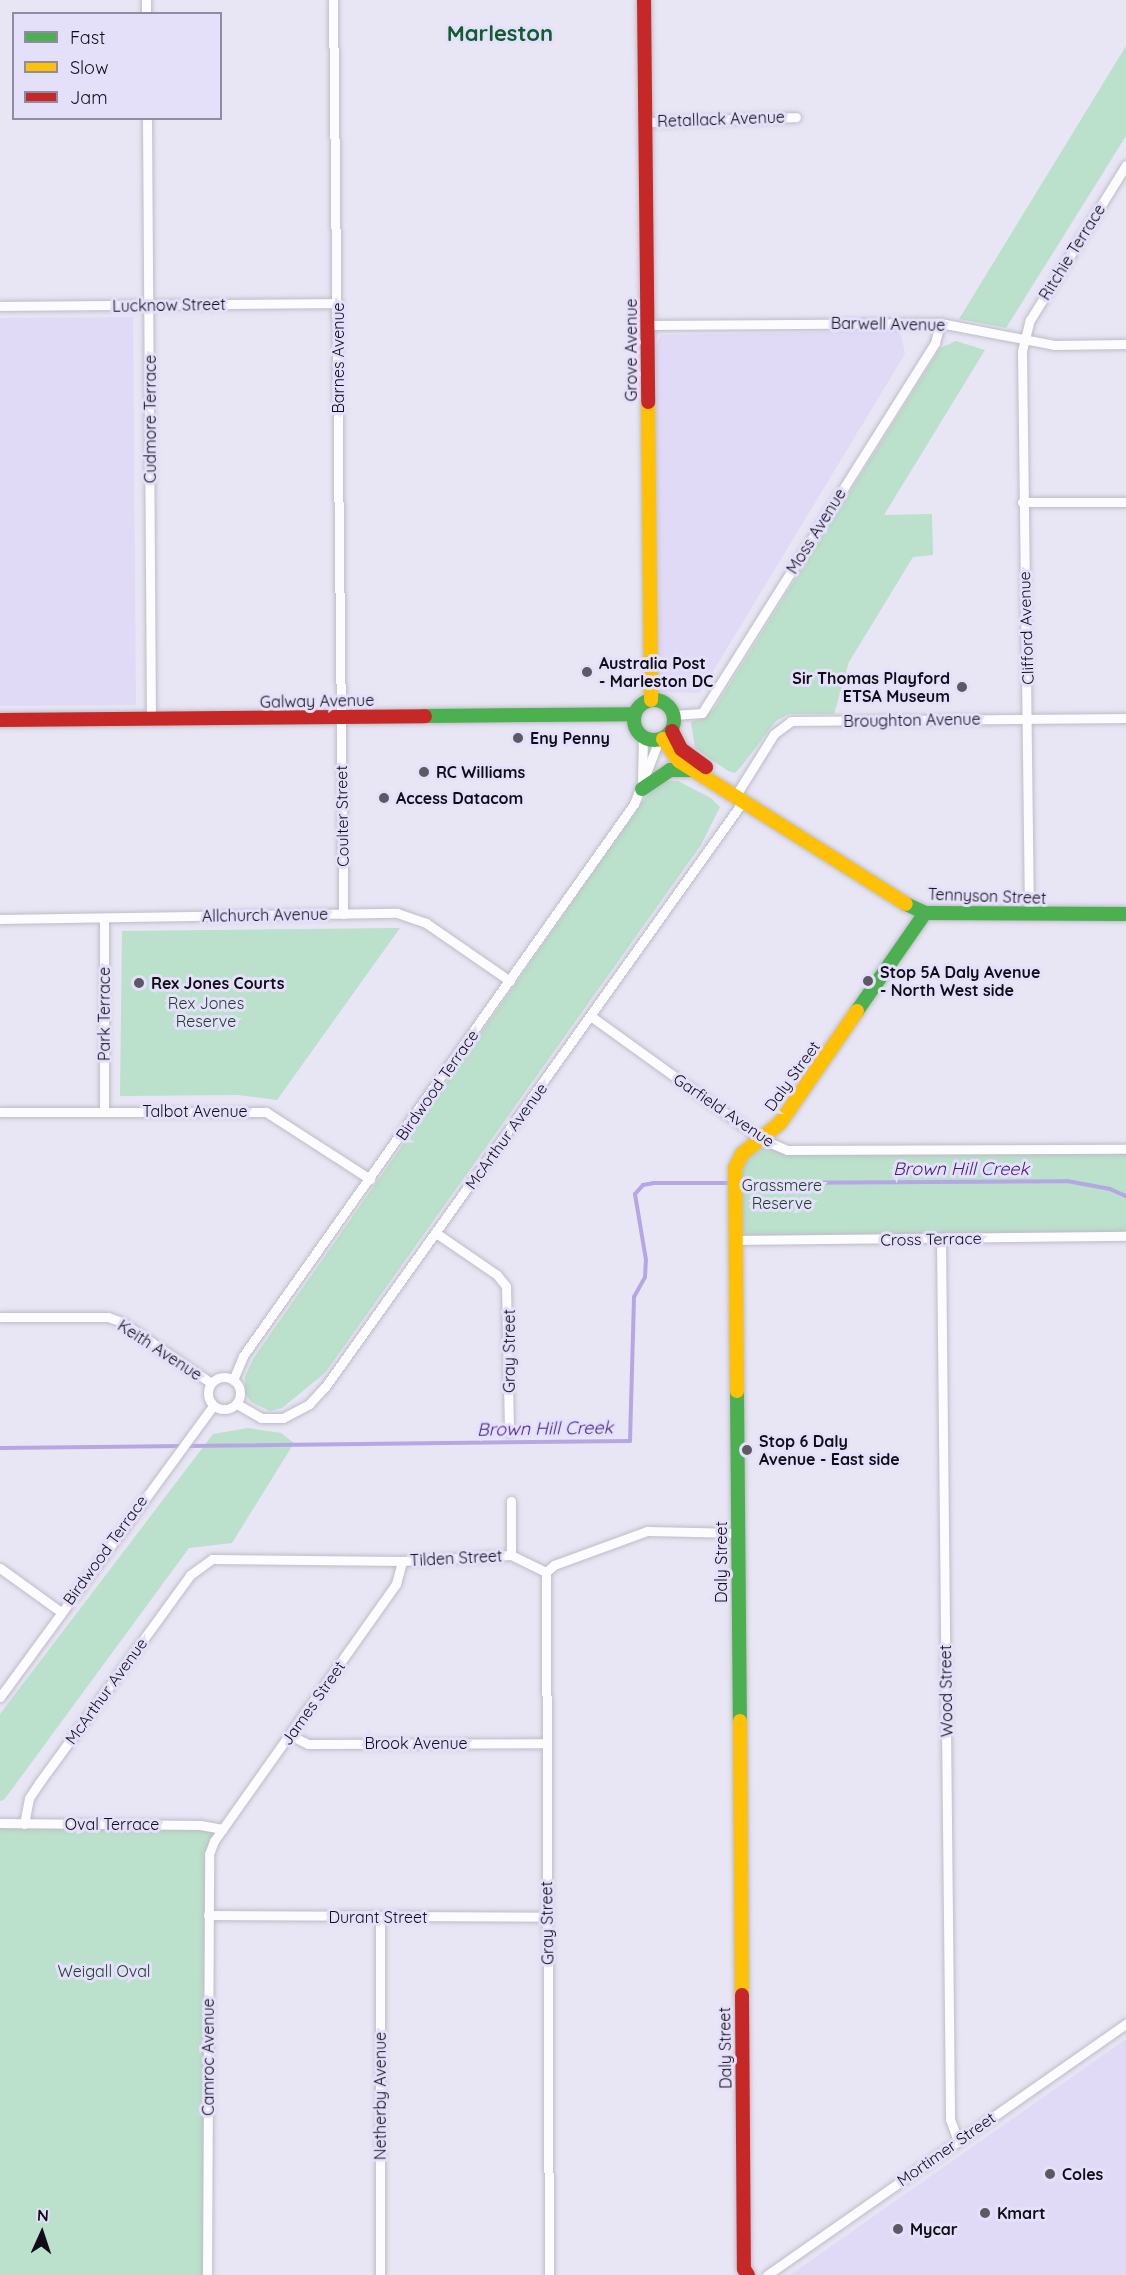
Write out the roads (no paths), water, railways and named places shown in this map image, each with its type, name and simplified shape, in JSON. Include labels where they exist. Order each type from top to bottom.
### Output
[{"type":"street","name":"Barnes Avenue","points":[[333,0],[341,717]]},
{"type":"street","name":"Grove Avenue","points":[[644,0],[651,700]]},
{"type":"street","name":"Retallack Avenue","points":[[646,122],[796,117]]},
{"type":"street","name":"Cudmore Terrace","points":[[147,120],[151,720]]},
{"type":"street","name":"Ritchie Terrace","points":[[1024,341],[1030,320],[1126,165]]},
{"type":"street","name":"Lucknow Street","points":[[0,306],[338,303]]},
{"type":"street","name":"Barwell Avenue","points":[[648,326],[940,323],[1054,345],[1126,345]]},
{"type":"street","name":"Moss Avenue","points":[[674,715],[702,713],[935,343],[940,323]]},
{"type":"street","name":"Clifford Avenue","points":[[1024,341],[1022,502],[1029,718],[1029,915]]},
{"type":"street","points":[[1022,502],[1126,502]]},
{"type":"street","points":[[642,789],[643,738],[634,724],[634,714],[651,700],[665,703],[674,715],[665,737],[643,738]]},
{"type":"street","name":"Galway Avenue","points":[[0,720],[634,714]]},
{"type":"street","name":"Coulter Street","points":[[341,717],[343,914]]},
{"type":"street","name":"Broughton Avenue","points":[[740,797],[774,734],[792,721],[1126,718]]},
{"type":"street","name":"Tennyson Street","points":[[665,737],[674,756],[692,770],[740,797],[903,903],[925,913],[1126,914]]},
{"type":"street","name":"Tennyson Street","points":[[665,737],[740,797]]},
{"type":"street","name":"Birdwood Terrace","points":[[233,1380],[243,1356],[510,981],[642,789],[665,737]]},
{"type":"street","points":[[642,789],[670,770],[692,770]]},
{"type":"street","name":"McArthur Avenue","points":[[237,1404],[261,1419],[284,1418],[309,1404],[325,1387],[592,1017],[740,797]]},
{"type":"street","name":"Allchurch Avenue","points":[[0,919],[397,913],[426,923],[510,981]]},
{"type":"street","name":"Daly Street","points":[[748,2275],[744,2269],[735,1168],[742,1154],[780,1123],[925,913]]},
{"type":"street","name":"Park Terrace","points":[[104,918],[104,1111]]},
{"type":"street","name":"Garfield Avenue","points":[[592,1017],[761,1138],[787,1150],[1126,1149]]},
{"type":"street","name":"Talbot Avenue","points":[[0,1112],[266,1112],[370,1179]]},
{"type":"street","name":"Gray Street","points":[[436,1233],[497,1275],[506,1286],[509,1432]]},
{"type":"street","name":"Cross Terrace","points":[[736,1240],[1126,1236]]},
{"type":"street","name":"Wood Street","points":[[941,1239],[950,2120],[958,2141]]},
{"type":"street","name":"Keith Avenue","points":[[0,1317],[108,1317],[123,1322],[211,1383]]},
{"type":"street","points":[[225,1377],[233,1380],[239,1388],[237,1404],[221,1410],[213,1406],[207,1392],[211,1383],[225,1377]]},
{"type":"street","name":"Birdwood Terrace","points":[[0,1697],[166,1466],[213,1406]]},
{"type":"street","points":[[510,1501],[511,1556]]},
{"type":"street","points":[[546,1572],[554,1565],[647,1531],[737,1533]]},
{"type":"street","name":"Tilden Street","points":[[200,1564],[237,1558],[402,1561],[511,1556],[546,1572]]},
{"type":"street","name":"James Street","points":[[214,1840],[396,1584],[402,1561]]},
{"type":"street","name":"McArthur Avenue","points":[[24,1824],[29,1798],[39,1783],[200,1564]]},
{"type":"street","points":[[0,1568],[61,1612]]},
{"type":"street","name":"Gray Street","points":[[546,1572],[544,1743],[549,2275]]},
{"type":"street","name":"Brook Avenue","points":[[290,1735],[308,1744],[544,1743]]},
{"type":"street","name":"Oval Terrace","points":[[0,1823],[200,1824],[223,1828]]},
{"type":"street","name":"Camroc Avenue","points":[[207,2275],[208,1915],[209,1854],[214,1840]]},
{"type":"street","name":"Durant Street","points":[[208,1915],[380,1918],[547,1917]]},
{"type":"street","name":"Netherby Avenue","points":[[380,1918],[380,2275]]},
{"type":"street","name":"Mortimer Street","points":[[767,2275],[1126,2024]]},
{"type":"waterway","name":"Brown Hill Creek","points":[[739,1183],[1067,1181],[1110,1189],[1126,1196]]},
{"type":"waterway","name":"Brown Hill Creek","points":[[0,1448],[630,1441],[634,1297],[645,1277],[646,1260],[635,1194],[643,1185],[654,1183],[732,1183]]},
{"type":"place","name":"Australia Post - Marleston DC","points":[[587,672]]},
{"type":"place","name":"Sir Thomas Playford ETSA Museum","points":[[962,687]]},
{"type":"place","name":"Eny Penny","points":[[518,738]]},
{"type":"place","name":"RC Williams","points":[[424,772]]},
{"type":"place","name":"Access Datacom","points":[[384,798]]},
{"type":"place","name":"Stop 5A Daly Avenue - North West side","points":[[868,981]]},
{"type":"place","name":"Rex Jones Courts","points":[[139,983]]},
{"type":"place","name":"Stop 6 Daly Avenue - East side","points":[[747,1450]]},
{"type":"place","name":"Coles","points":[[1050,2174]]},
{"type":"place","name":"Kmart","points":[[985,2213]]},
{"type":"place","name":"Mycar","points":[[898,2229]]},
{"type":"district","name":"Marleston","points":[[500,34]]},
{"type":"park label","name":"Rex Jones Reserve","points":[[206,1012]]},
{"type":"park label","name":"Grassmere Reserve","points":[[782,1194]]},
{"type":"park label","name":"Weigall Oval","points":[[104,1971]]}]
